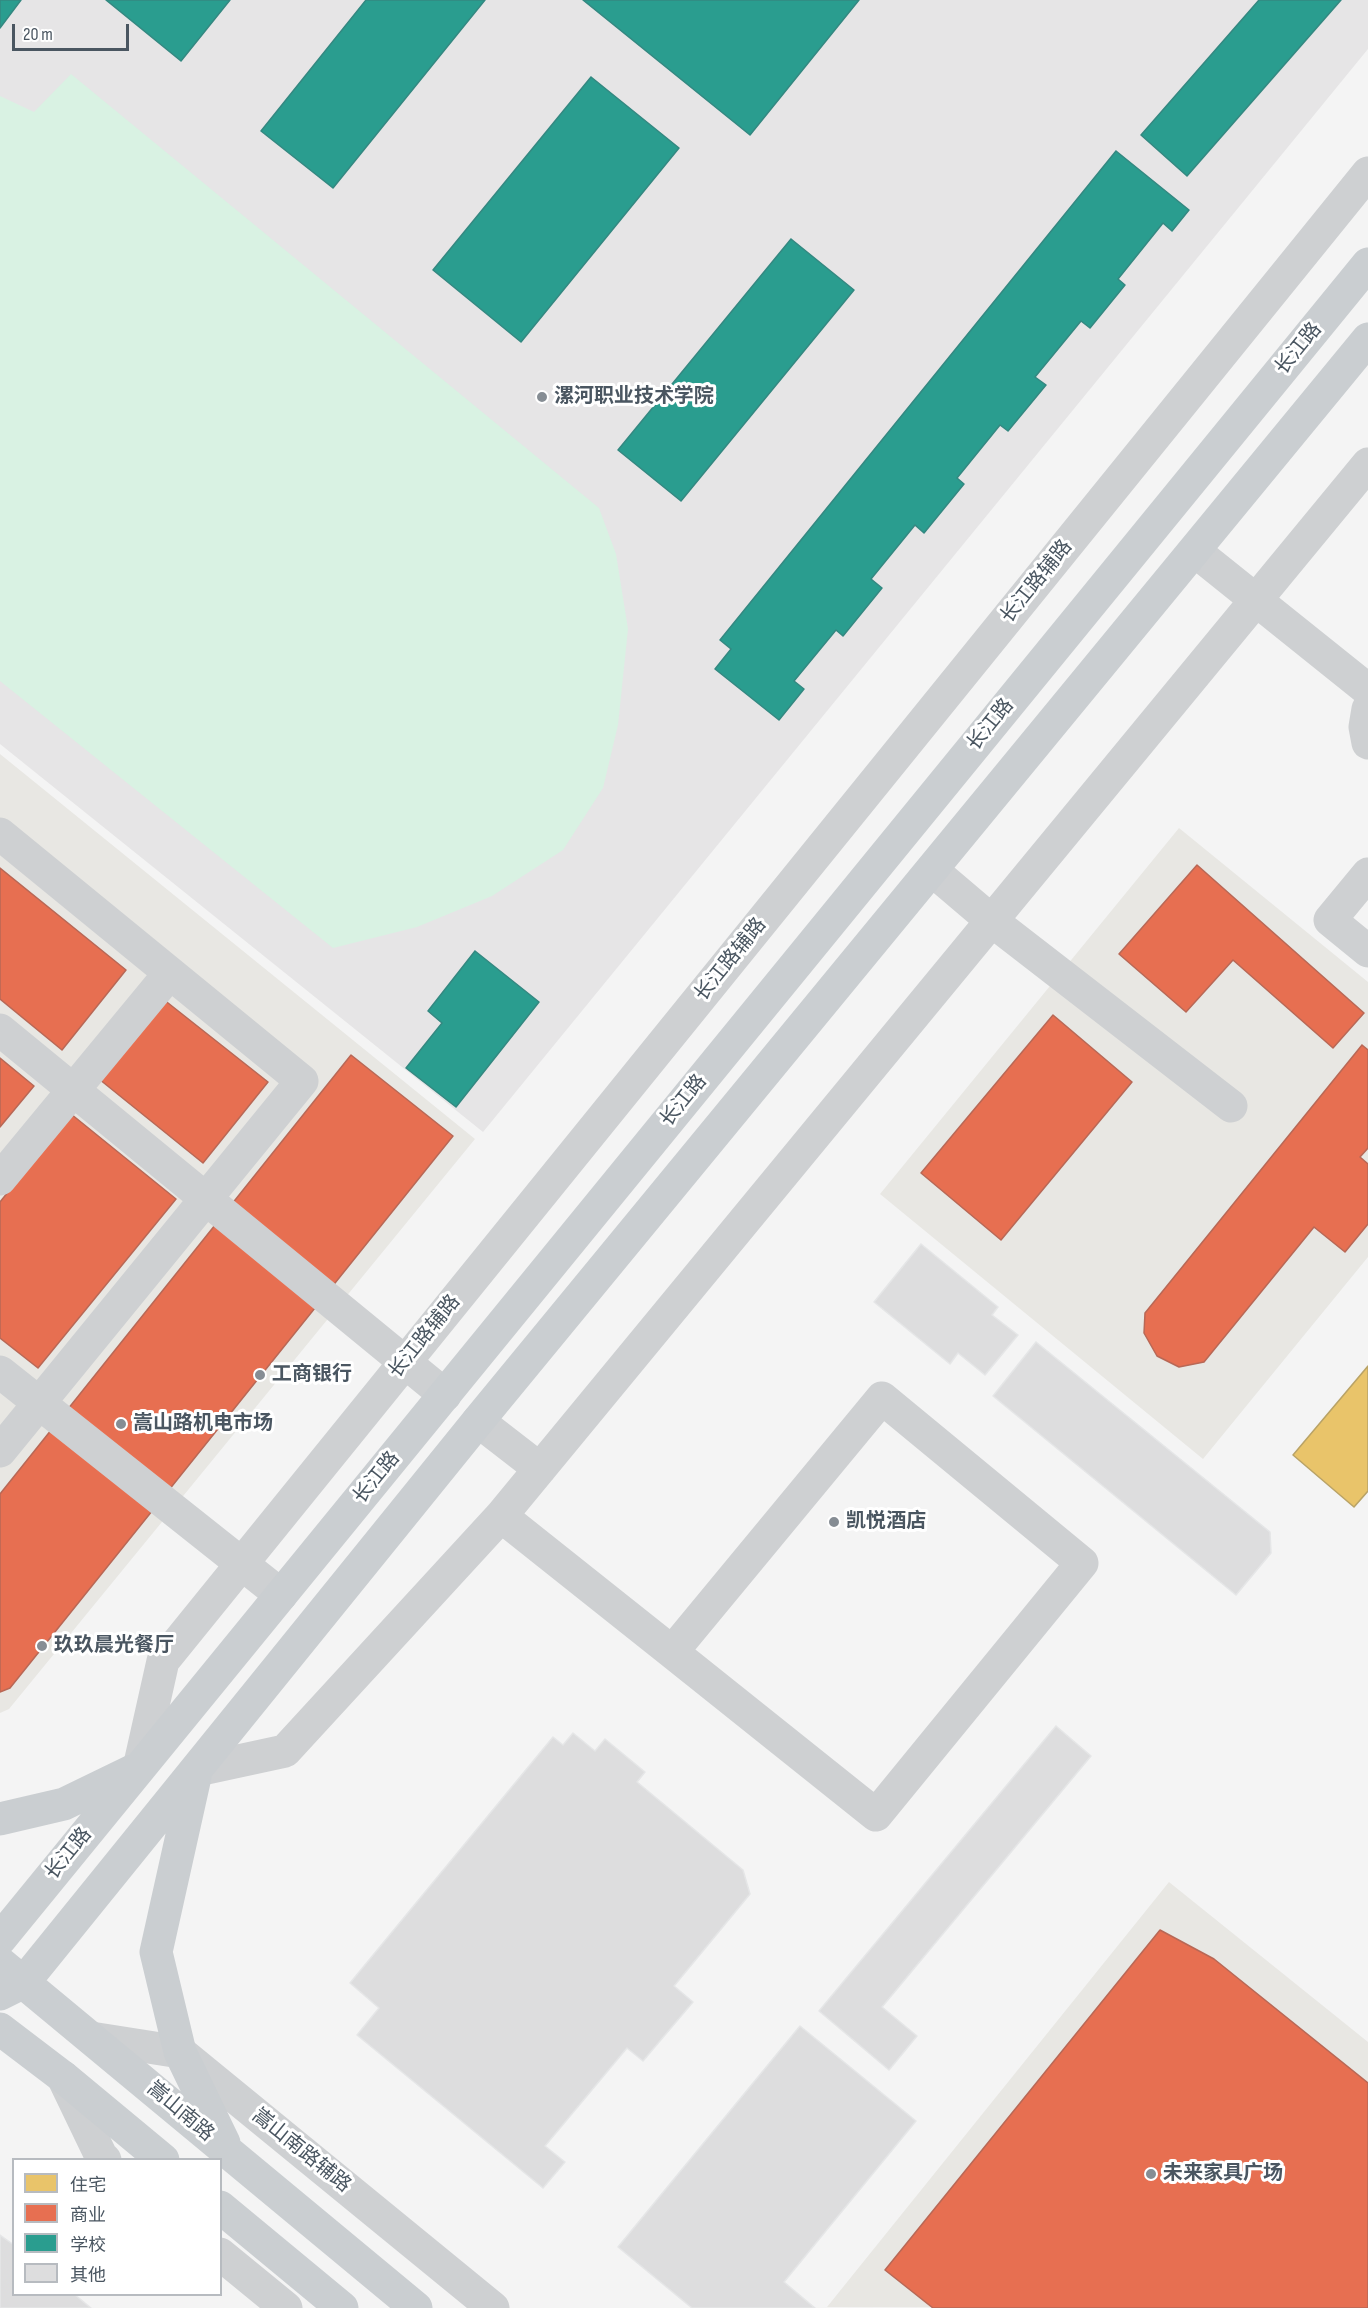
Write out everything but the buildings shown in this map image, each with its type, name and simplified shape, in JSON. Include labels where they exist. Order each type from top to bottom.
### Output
[{"type":"main road","name":"长江路","points":[[0,1939],[1368,264]]},
{"type":"main road","points":[[8,1980],[197,1770],[478,1421],[1196,552],[1368,339]]},
{"type":"main road","points":[[0,1819],[63,1804],[139,1768]]},
{"type":"main road","points":[[197,1770],[156,1952],[180,2052],[229,2152]]},
{"type":"main road","name":"嵩山南路","points":[[8,1980],[91,2038],[416,2308]]},
{"type":"main road","points":[[0,2029],[63,2077],[161,2158]]},
{"type":"main road","points":[[222,2209],[342,2308]]},
{"type":"street","name":"长江路辅路","points":[[139,1768],[163,1662],[1368,173]]},
{"type":"street","points":[[197,1770],[285,1751],[501,1516],[1368,464]]},
{"type":"street","points":[[1196,552],[1368,690]]},
{"type":"street","points":[[1368,709],[1365,727],[1368,743]]},
{"type":"street","points":[[0,834],[302,1082],[0,1451]]},
{"type":"street","points":[[932,870],[992,921],[1231,1106]]},
{"type":"street","points":[[1368,874],[1330,920],[1368,951]]},
{"type":"street","points":[[0,1179],[170,973]]},
{"type":"street","points":[[0,1030],[445,1395]]},
{"type":"street","points":[[0,1372],[281,1595]]},
{"type":"street","points":[[501,1516],[876,1815],[1082,1563],[882,1398],[672,1652]]},
{"type":"street","points":[[478,1421],[540,1469]]},
{"type":"street","points":[[91,2038],[180,2052]]},
{"type":"street","name":"嵩山南路辅路","points":[[180,2052],[489,2306]]},
{"type":"street","points":[[63,2077],[104,2158]]},
{"type":"street","points":[[222,2256],[286,2308]]},
{"type":"shaded area","name":"漯河职业技术学院","points":[[0,0],[1368,0],[1368,49],[483,1132],[0,744]]},
{"type":"shaded area","name":"嵩山路机电市场","points":[[0,754],[475,1139],[9,1709],[0,1713]]},
{"type":"shaded area","points":[[1179,828],[1368,982],[1368,1257],[1203,1459],[880,1194]]},
{"type":"shaded area","name":"未来家具广场","points":[[1169,1882],[1368,2042],[1368,2308],[827,2307]]},
{"type":"green space","points":[[71,74],[599,508],[616,554],[628,629],[618,725],[603,788],[563,850],[492,896],[417,927],[333,948],[0,681],[0,96],[34,112]]},
{"type":"place","name":"漯河职业技术学院","points":[[542,397]]},
{"type":"place","name":"工商银行","points":[[260,1375]]},
{"type":"place","name":"嵩山路机电市场","points":[[121,1424]]},
{"type":"place","name":"凯悦酒店","points":[[834,1522]]},
{"type":"place","name":"玖玖晨光餐厅","points":[[42,1646]]},
{"type":"place","name":"未来家具广场","points":[[1151,2174]]}]
